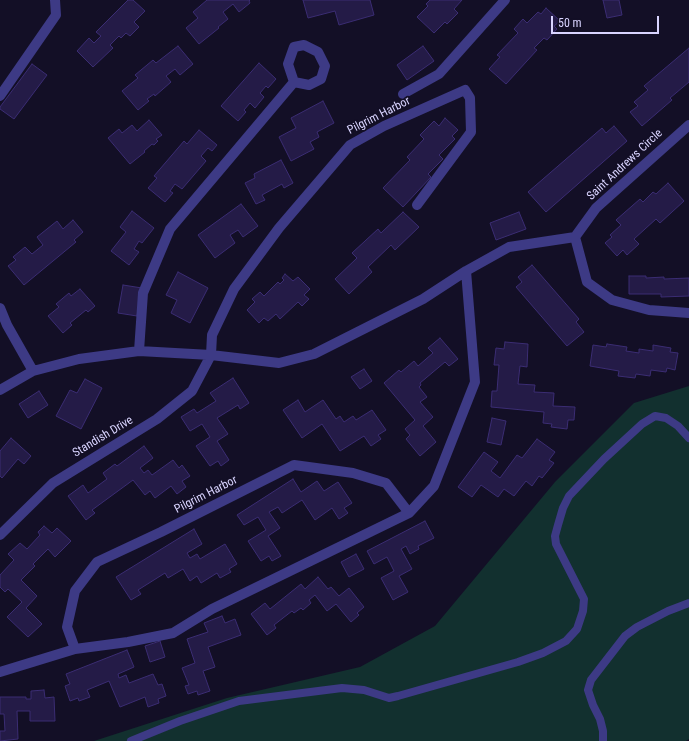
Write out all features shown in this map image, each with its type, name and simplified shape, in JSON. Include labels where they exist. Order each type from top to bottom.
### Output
[{"type":"street","points":[[0,96],[56,15],[55,0]]},
{"type":"street","points":[[403,94],[439,74],[505,0]]},
{"type":"street","points":[[139,351],[143,294],[170,229],[294,82]]},
{"type":"street","name":"Pilgrim Harbor","points":[[211,355],[212,335],[234,289],[279,228],[350,145],[384,126],[465,90],[470,98],[471,132],[417,205]]},
{"type":"street","name":"Saint Andrews Circle","points":[[575,238],[596,208],[689,125]]},
{"type":"street","points":[[0,390],[33,371],[79,359],[139,351],[211,355],[278,363],[314,354],[423,299],[466,271],[509,247],[575,238],[587,282],[612,300],[649,310],[689,313]]},
{"type":"street","points":[[0,672],[75,648],[128,642],[173,633],[212,610],[409,513],[434,486],[475,382],[466,271]]},
{"type":"street","points":[[0,308],[3,326],[33,371]]},
{"type":"street","name":"Standish Drive","points":[[0,535],[53,483],[157,420],[192,391],[211,355]]},
{"type":"street","name":"Pilgrim Harbor","points":[[75,648],[67,627],[75,590],[97,562],[161,532],[294,465],[353,473],[386,483],[409,513]]},
{"type":"lane","points":[[131,741],[180,721],[239,701],[342,688],[364,690],[389,698],[398,696],[518,662],[543,653],[566,641],[577,629],[583,611],[584,599],[556,544],[558,525],[563,508],[569,496],[642,424],[655,416],[666,418],[678,426],[689,438]]},
{"type":"lane","points":[[603,741],[603,730],[600,719],[588,690],[591,680],[625,636],[637,627],[668,611],[689,603]]},
{"type":"green space","points":[[689,386],[689,739],[686,741],[94,741],[227,698],[360,667],[435,626],[555,482],[634,403]]},
{"type":"building","points":[[128,0],[133,0],[145,11],[134,22],[139,27],[130,36],[126,33],[121,38],[119,36],[110,45],[113,48],[93,67],[77,51],[89,38],[94,43],[101,36],[96,32]]},
{"type":"building","points":[[207,0],[250,0],[250,3],[239,12],[233,4],[223,12],[228,19],[199,44],[186,28],[198,18],[193,12]]},
{"type":"building","points":[[303,0],[370,0],[374,15],[339,25],[335,11],[308,18]]},
{"type":"building","points":[[430,0],[462,0],[454,9],[458,13],[447,24],[445,22],[434,33],[417,17],[428,6],[426,4]]},
{"type":"building","points":[[603,0],[619,0],[622,15],[607,18]]},
{"type":"building","points":[[546,8],[560,21],[554,26],[557,29],[547,40],[544,38],[534,48],[537,50],[506,84],[489,69],[500,57],[497,55],[518,33],[514,29],[523,19],[527,23],[538,12],[541,14]]},
{"type":"building","points":[[178,46],[193,64],[180,75],[175,69],[166,76],[171,82],[155,96],[154,94],[147,99],[149,101],[138,110],[122,91],[138,78],[135,75],[153,60],[156,63]]},
{"type":"building","points":[[423,46],[434,61],[407,80],[397,65]]},
{"type":"building","points":[[689,48],[689,82],[670,98],[672,100],[642,126],[630,112],[638,106],[634,102],[648,90],[644,86]]},
{"type":"building","points":[[259,63],[276,79],[268,88],[266,86],[260,93],[264,97],[255,108],[250,103],[244,110],[246,112],[238,121],[221,106]]},
{"type":"building","points":[[32,64],[47,75],[14,119],[0,109],[0,107]]},
{"type":"building","points":[[323,101],[334,123],[317,132],[319,137],[310,142],[314,149],[291,161],[279,137],[296,128],[291,118]]},
{"type":"building","points":[[445,118],[458,130],[452,136],[455,139],[439,155],[443,159],[428,174],[431,177],[403,207],[383,188],[410,160],[407,157],[424,139],[420,135],[434,121],[439,126]]},
{"type":"building","points":[[149,120],[162,135],[156,139],[158,141],[154,145],[152,144],[144,151],[145,152],[130,164],[108,138],[119,129],[122,133],[132,125],[137,131]]},
{"type":"building","points":[[614,126],[627,141],[546,212],[528,192],[602,128],[606,133]]},
{"type":"building","points":[[199,130],[217,145],[212,151],[208,148],[201,156],[206,161],[182,189],[175,184],[170,191],[173,193],[165,202],[148,188],[157,178],[154,176],[184,141],[187,144]]},
{"type":"building","points":[[281,160],[293,183],[284,188],[282,184],[262,195],[265,200],[256,204],[245,183],[255,178],[254,174]]},
{"type":"building","points":[[668,183],[684,201],[660,223],[656,219],[634,239],[639,244],[627,255],[623,250],[617,256],[605,243],[612,237],[610,235],[621,225],[616,220],[640,199],[643,202],[653,192],[656,194]]},
{"type":"building","points":[[241,204],[258,226],[243,237],[238,230],[230,235],[235,243],[215,258],[198,235]]},
{"type":"building","points":[[132,211],[154,228],[142,243],[139,241],[134,249],[139,252],[129,265],[111,251],[126,232],[120,227]]},
{"type":"building","points":[[403,212],[419,227],[395,250],[391,245],[368,267],[372,272],[349,294],[335,279],[357,258],[352,253],[378,229],[381,233]]},
{"type":"building","points":[[519,212],[526,229],[496,240],[490,223]]},
{"type":"building","points":[[73,220],[83,232],[74,240],[76,242],[24,285],[8,266],[16,260],[13,257],[25,247],[32,254],[43,245],[37,237],[57,221],[63,229]]},
{"type":"building","points":[[532,265],[579,319],[576,322],[584,332],[567,346],[516,287],[522,282],[518,277]]},
{"type":"building","points":[[178,272],[208,288],[190,323],[171,313],[177,300],[166,295]]},
{"type":"building","points":[[285,274],[293,281],[298,277],[310,289],[304,295],[309,299],[302,306],[298,302],[280,319],[276,314],[268,321],[264,318],[259,323],[247,310],[255,302],[252,299],[260,292],[264,296],[278,282],[280,284],[284,280],[282,278]]},
{"type":"building","points":[[629,276],[646,276],[646,278],[664,277],[664,279],[689,278],[689,296],[661,297],[661,294],[629,294]]},
{"type":"building","points":[[123,285],[142,288],[137,316],[118,313]]},
{"type":"building","points":[[80,289],[95,306],[88,312],[86,310],[70,323],[72,325],[63,333],[48,316],[59,307],[56,304],[69,293],[71,296]]},
{"type":"building","points":[[440,338],[458,359],[449,366],[445,362],[420,383],[421,385],[419,387],[427,397],[420,402],[433,417],[423,426],[436,442],[420,456],[406,439],[410,435],[405,429],[415,420],[384,383],[399,370],[401,372],[414,361],[418,366],[433,353],[428,348]]},
{"type":"building","points":[[505,342],[528,344],[527,367],[520,366],[518,384],[535,385],[534,392],[554,393],[553,406],[575,407],[574,420],[568,420],[567,429],[551,427],[552,424],[543,423],[544,412],[491,407],[492,391],[497,391],[499,365],[494,365],[496,348],[504,349]]},
{"type":"building","points":[[607,344],[627,347],[626,351],[639,353],[639,349],[653,351],[653,345],[671,348],[670,352],[678,353],[675,370],[667,368],[666,372],[651,370],[650,376],[636,374],[635,378],[618,376],[619,371],[590,366],[593,345],[606,347]]},
{"type":"building","points":[[364,369],[372,381],[360,389],[351,377]]},
{"type":"building","points":[[233,378],[249,403],[240,409],[238,405],[217,418],[228,434],[217,441],[229,460],[221,466],[218,461],[210,466],[196,446],[210,437],[202,424],[190,431],[181,417],[194,409],[197,413],[216,401],[210,393]]},
{"type":"building","points":[[85,379],[102,388],[81,429],[56,416],[70,390],[77,393]]},
{"type":"building","points":[[39,391],[48,405],[28,418],[19,404]]},
{"type":"building","points":[[298,400],[305,412],[323,400],[336,419],[340,416],[344,422],[353,416],[356,420],[372,410],[386,430],[378,435],[381,439],[371,446],[364,436],[340,451],[322,424],[302,438],[283,410]]},
{"type":"building","points":[[492,418],[506,421],[501,445],[487,442]]},
{"type":"building","points":[[11,438],[31,456],[24,464],[18,459],[2,478],[0,476],[0,451]]},
{"type":"building","points":[[537,439],[555,452],[549,460],[554,463],[542,478],[539,476],[532,486],[526,481],[514,496],[504,489],[498,497],[481,485],[472,497],[458,487],[484,452],[498,462],[491,471],[500,478],[517,455],[522,458]]},
{"type":"building","points":[[144,446],[153,458],[140,468],[144,473],[148,470],[152,475],[173,460],[179,468],[182,465],[190,476],[182,481],[186,487],[177,494],[171,486],[155,498],[150,491],[145,495],[133,480],[92,510],[95,513],[86,520],[68,496],[83,485],[88,493],[107,479],[103,473],[115,464],[117,466]]},
{"type":"building","points":[[293,479],[301,492],[317,481],[324,491],[338,482],[352,503],[344,508],[348,513],[339,519],[332,508],[315,520],[302,500],[282,513],[278,507],[269,512],[280,528],[268,536],[281,556],[272,561],[269,556],[261,561],[248,541],[266,530],[258,517],[244,525],[237,515]]},
{"type":"building","points":[[425,521],[434,538],[418,546],[419,549],[410,554],[406,546],[401,549],[412,569],[399,576],[408,592],[393,600],[381,578],[394,571],[387,557],[374,564],[367,551]]},
{"type":"building","points":[[44,526],[52,533],[57,528],[71,541],[55,557],[48,549],[33,564],[35,566],[21,580],[37,596],[26,608],[42,624],[28,637],[7,617],[22,602],[8,589],[5,592],[0,587],[0,575],[14,560],[8,554],[20,543],[27,549],[40,535],[38,532]]},
{"type":"building","points":[[194,529],[202,544],[187,553],[190,558],[197,554],[200,559],[225,544],[237,564],[229,569],[231,572],[220,578],[217,573],[201,583],[197,576],[190,581],[183,569],[168,578],[165,573],[138,590],[141,594],[131,600],[116,577]]},
{"type":"building","points":[[356,554],[364,569],[349,577],[341,562]]},
{"type":"building","points":[[318,577],[328,589],[331,587],[339,596],[349,588],[364,607],[357,613],[359,615],[351,622],[336,604],[327,611],[315,595],[309,600],[311,603],[303,610],[301,608],[294,613],[292,611],[274,625],[276,628],[267,635],[251,614],[265,603],[270,609],[301,584],[305,589]]},
{"type":"building","points":[[222,616],[225,623],[235,619],[241,635],[208,647],[215,667],[203,671],[210,691],[198,695],[197,691],[188,694],[185,686],[189,685],[182,668],[195,663],[187,639],[208,632],[204,623]]},
{"type":"building","points":[[160,641],[165,657],[150,662],[145,646]]},
{"type":"building","points":[[127,650],[134,667],[118,674],[119,678],[126,675],[129,683],[153,674],[158,685],[162,684],[166,696],[158,699],[159,703],[148,707],[145,697],[120,707],[109,681],[87,690],[90,697],[79,701],[78,698],[70,701],[65,686],[70,684],[66,674]]},
{"type":"building","points":[[44,690],[45,698],[54,697],[55,721],[30,721],[30,711],[17,711],[18,739],[0,741],[0,731],[5,731],[4,714],[0,714],[0,697],[26,697],[26,699],[31,699],[31,691]]}]
